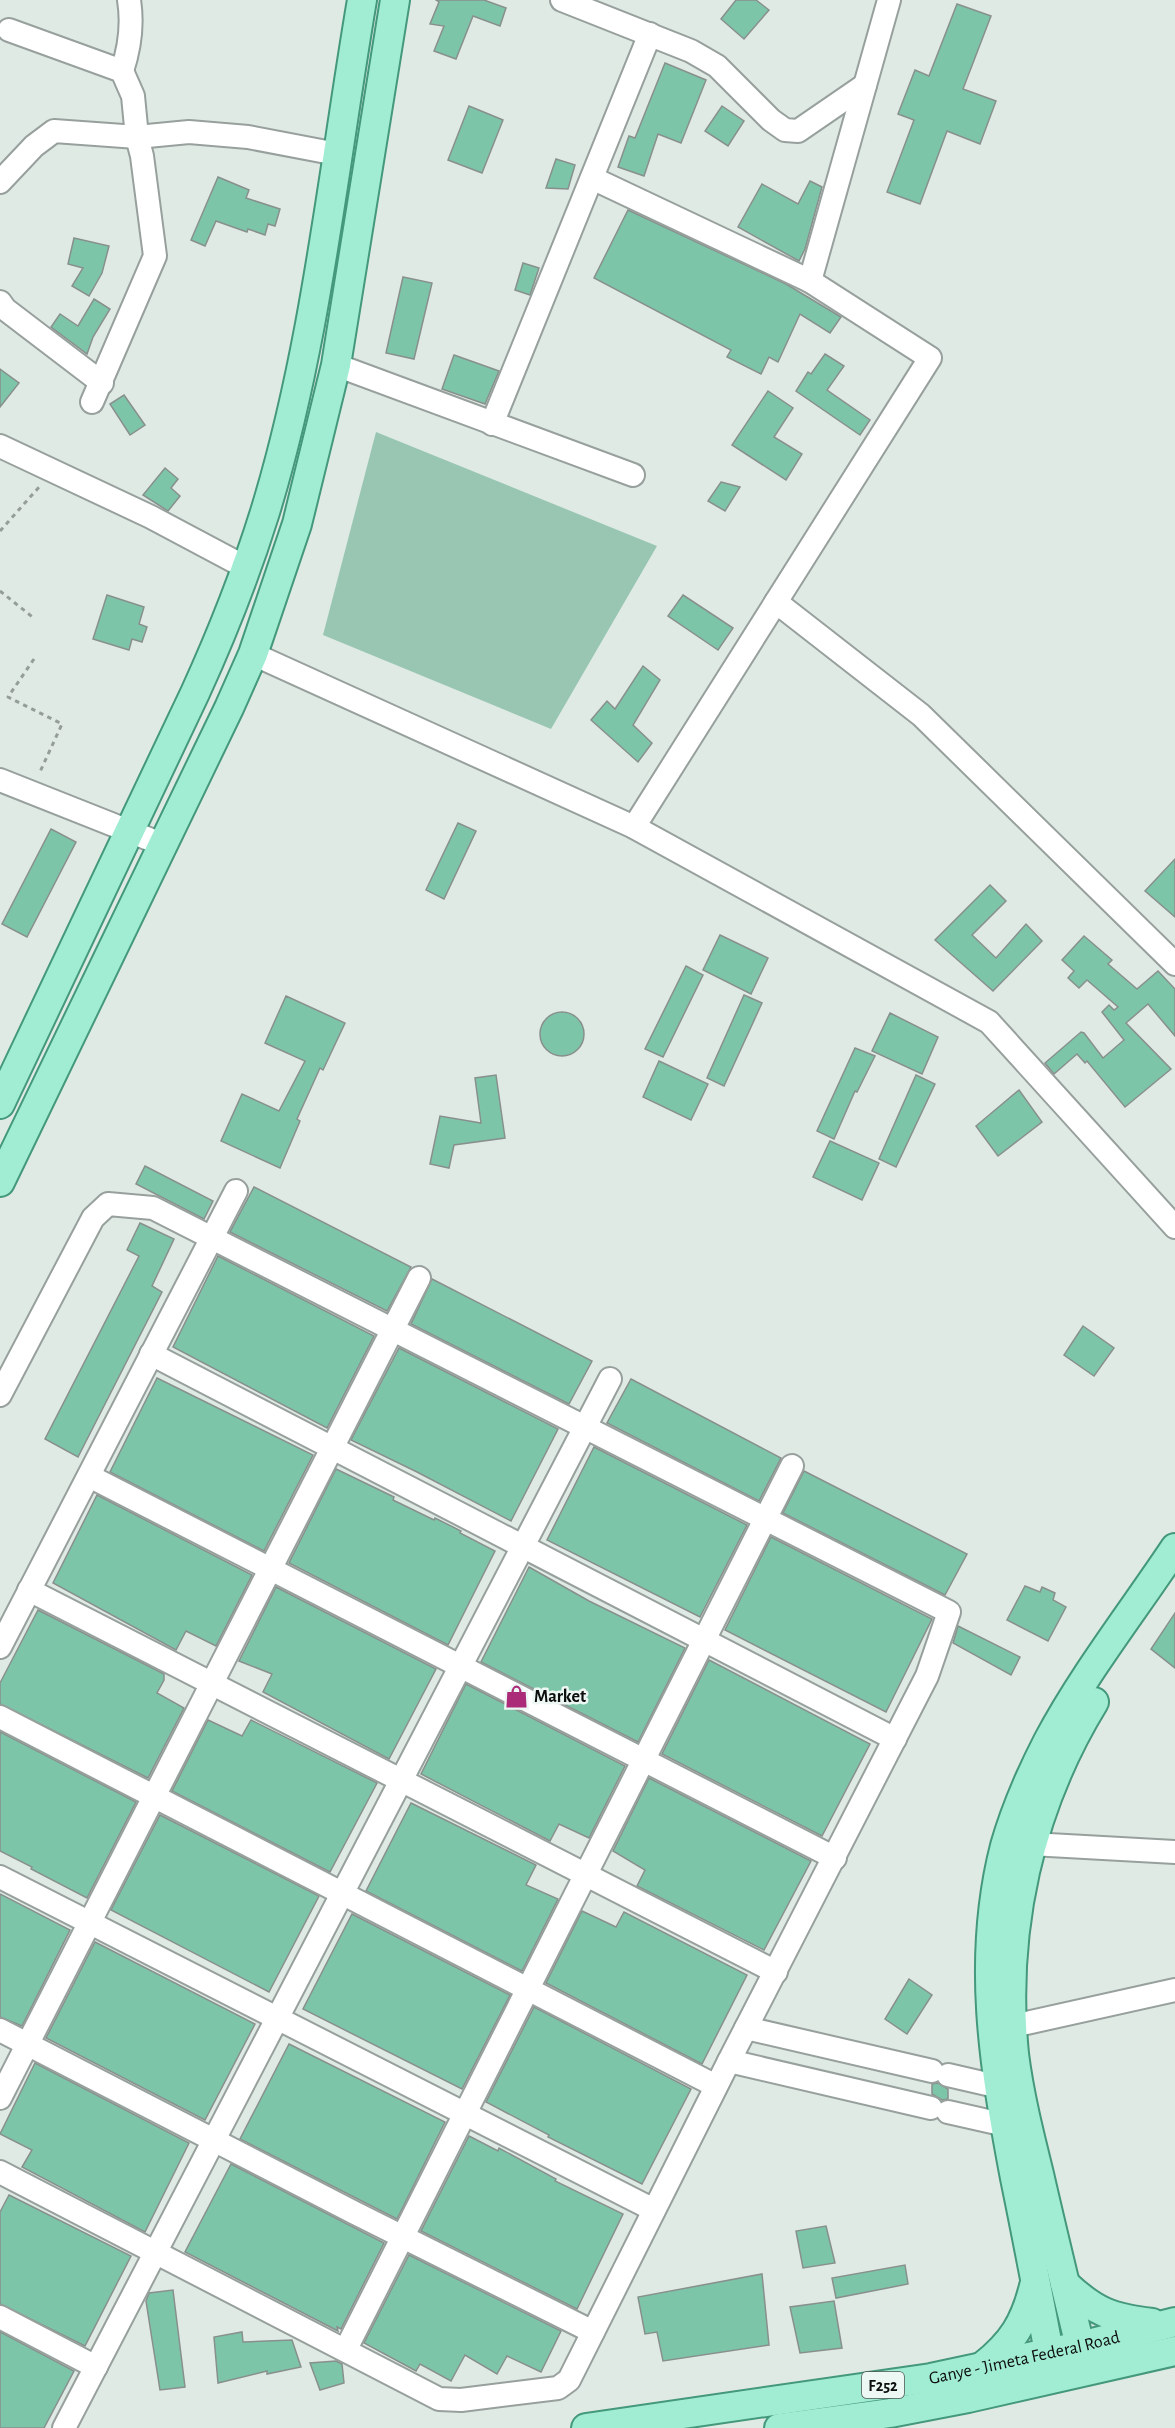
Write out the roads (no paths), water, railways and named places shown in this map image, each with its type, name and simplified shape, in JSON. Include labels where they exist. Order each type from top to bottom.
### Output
[{"type":"main road","points":[[0,1104],[219,641],[265,512],[289,424],[311,319],[362,0]]},
{"type":"main road","points":[[0,1182],[164,845],[253,654],[297,524],[336,365],[395,0]]},
{"type":"main road","points":[[0,1108],[30,1121]]},
{"type":"main road","points":[[1049,2352],[1035,2282],[1017,2128],[1010,2089],[993,2048],[989,1997],[990,1948],[995,1898],[1005,1845],[1024,1794],[1048,1742],[1073,1700],[1175,1548]]},
{"type":"main road","points":[[1010,2089],[1013,2026],[1012,1948],[1020,1890],[1036,1823],[1057,1772],[1081,1724],[1175,1582]]},
{"type":"main road","points":[[1017,2128],[1065,2284],[1080,2346]]},
{"type":"main road","points":[[983,2366],[1005,2349],[1022,2323],[1035,2282]]},
{"type":"main road","points":[[1065,2284],[1088,2305],[1102,2313],[1127,2320],[1169,2323]]},
{"type":"main road","name":"Ganye - Jimeta Federal Road","points":[[586,2428],[931,2378],[1080,2346],[1169,2323]]},
{"type":"main road","name":"Ganye - Jimeta Federal Road","points":[[779,2428],[890,2413],[968,2398],[1175,2351]]},
{"type":"street","points":[[2,310],[97,392],[155,256],[142,156],[137,137],[134,96],[122,71],[128,52],[131,29],[129,0]]},
{"type":"street","points":[[562,0],[691,51],[717,66],[771,120],[785,130],[798,131],[866,85]]},
{"type":"street","points":[[810,281],[889,0]]},
{"type":"street","points":[[9,30],[122,71]]},
{"type":"street","points":[[492,424],[650,34]]},
{"type":"street","points":[[0,182],[34,146],[54,131],[137,137],[189,132],[248,137],[337,154]]},
{"type":"street","points":[[592,178],[810,281],[930,358],[634,827]]},
{"type":"street","points":[[336,365],[633,475]]},
{"type":"street","points":[[0,446],[151,517],[246,567]]},
{"type":"street","points":[[776,602],[921,715],[1175,964]]},
{"type":"street","points":[[253,654],[634,827],[989,1022],[1175,1227]]},
{"type":"street","points":[[0,780],[164,845]]},
{"type":"street","points":[[0,1647],[236,1191]]},
{"type":"street","points":[[0,1395],[93,1218],[108,1204],[153,1208],[949,1612],[927,1676],[716,2086],[569,2380],[558,2388],[461,2400],[439,2399],[0,2172]]},
{"type":"street","points":[[0,2098],[419,1278]]},
{"type":"street","points":[[151,1354],[895,1739]]},
{"type":"street","points":[[64,2428],[610,1379]]},
{"type":"street","points":[[346,2349],[792,1466]]},
{"type":"street","points":[[88,1476],[835,1858]]},
{"type":"street","points":[[29,1590],[776,1972]]},
{"type":"street","points":[[0,1717],[716,2086]]},
{"type":"street","points":[[1031,1844],[1175,1852]]},
{"type":"street","points":[[0,1877],[654,2210]]},
{"type":"street","points":[[1013,2026],[1175,1990]]},
{"type":"street","points":[[746,2028],[1010,2089]]},
{"type":"street","points":[[0,2030],[593,2332]]},
{"type":"street","points":[[729,2061],[1017,2128]]},
{"type":"street","points":[[0,2317],[96,2367]]},
{"type":"place","name":"Market","points":[[516,1696]]}]
